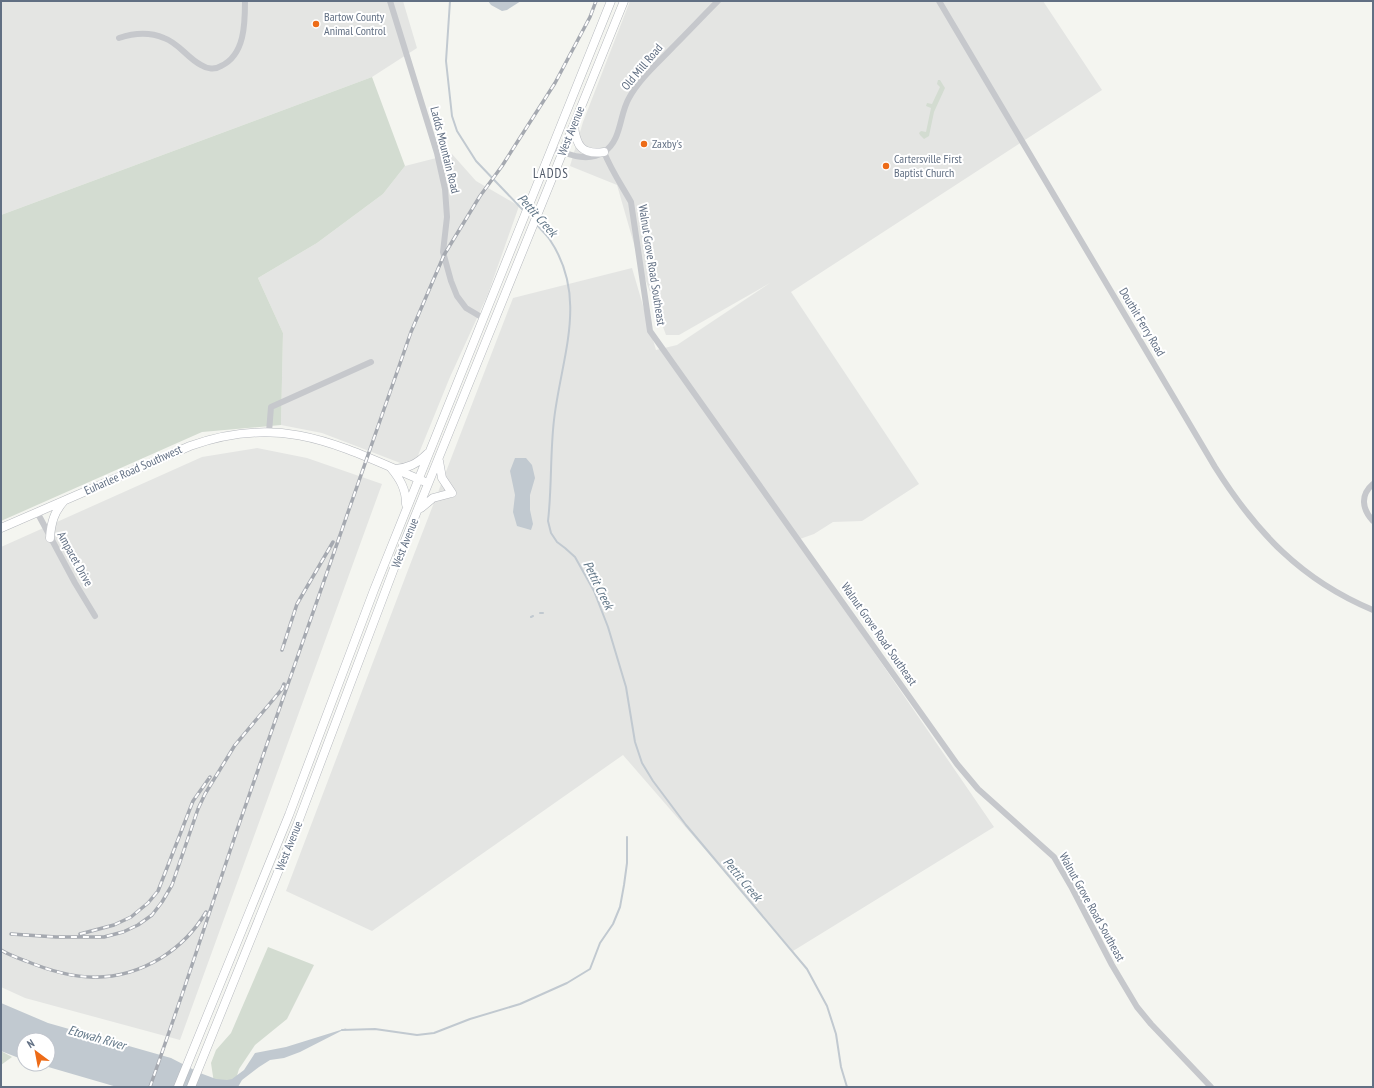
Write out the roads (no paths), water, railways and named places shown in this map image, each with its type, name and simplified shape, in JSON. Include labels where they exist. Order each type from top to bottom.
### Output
[{"type":"main road","name":"West Avenue","points":[[178,1087],[289,815],[406,508],[611,1]]},
{"type":"main road","name":"West Avenue","points":[[191,1087],[297,826],[371,629],[417,513],[624,1]]},
{"type":"main road","points":[[574,126],[578,142],[584,150],[595,153],[604,152]]},
{"type":"main road","name":"Euharlee Road Southwest","points":[[1,528],[176,451],[202,441],[233,434],[269,432],[298,434],[325,441],[429,484]]},
{"type":"main road","points":[[392,468],[409,467],[429,452]]},
{"type":"main road","points":[[417,513],[422,506],[433,498],[452,493],[442,478],[439,467],[439,459]]},
{"type":"main road","points":[[392,468],[404,488],[406,508]]},
{"type":"main road","points":[[50,538],[53,518],[66,499]]},
{"type":"street","points":[[119,38],[137,34],[147,34],[165,38],[177,45],[200,65],[217,68],[229,62],[238,50],[243,31],[245,1]]},
{"type":"street","name":"Ladds Mountain Road","points":[[390,1],[428,125],[445,189],[447,217],[443,252],[450,281],[457,296],[466,308],[483,318]]},
{"type":"street","name":"Old Mill Road","points":[[604,152],[615,140],[629,98],[640,83],[659,61],[718,1]]},
{"type":"street","name":"Douthit Ferry Road","points":[[939,1],[1203,447],[1239,504],[1266,537],[1300,568],[1336,592],[1373,610]]},
{"type":"street","points":[[551,148],[581,157],[596,155],[604,152]]},
{"type":"street","name":"Walnut Grove Road Southeast","points":[[604,152],[612,170],[631,202],[650,331],[957,764],[978,789],[1054,857],[1112,965],[1137,1007],[1151,1024],[1211,1087]]},
{"type":"street","points":[[269,432],[271,408],[371,362]]},
{"type":"street","points":[[1373,484],[1364,495],[1363,503],[1367,514],[1373,521]]},
{"type":"street","name":"Ampacet Drive","points":[[37,512],[50,538],[95,616]]},
{"type":"water","points":[[488,1],[521,1],[507,10],[502,11],[491,5]]},
{"type":"water","points":[[515,458],[526,458],[532,465],[535,478],[530,495],[530,510],[533,524],[531,530],[517,526],[513,512],[515,495],[510,471]]},
{"type":"water","name":"Etowah River","points":[[1,1003],[48,1023],[171,1058],[200,1073],[216,1079],[227,1080],[232,1079],[244,1070],[255,1053],[286,1047],[347,1028],[300,1052],[284,1058],[270,1060],[242,1080],[238,1087],[117,1087],[56,1069],[56,1032],[16,1032],[16,1057],[1,1051]]},
{"type":"waterway","name":"Pettit Creek","points":[[450,1],[446,61],[452,116],[457,131],[476,161],[523,210]]},
{"type":"waterway","name":"Pettit Creek","points":[[536,224],[550,240],[562,262],[568,284],[570,306],[566,351],[554,420],[548,521],[551,533],[557,542],[575,557],[594,591],[608,627],[626,687],[635,742],[642,763],[653,781],[686,825],[807,969],[827,1006],[836,1034],[841,1067],[847,1087]]},
{"type":"waterway","points":[[342,1030],[375,1029],[417,1035],[434,1033],[470,1019],[520,1004],[567,983],[590,969],[600,943],[613,924],[620,907],[627,863],[627,837]]},
{"type":"railway","points":[[150,1087],[237,830],[411,332],[444,255],[480,196],[502,166],[555,83],[590,17],[596,1]]},
{"type":"railway","points":[[282,650],[297,604],[333,542]]},
{"type":"railway","points":[[11,934],[56,937],[104,937],[123,932],[138,925],[152,915],[172,885],[198,809],[205,794],[235,745],[282,689],[284,684]]},
{"type":"railway","points":[[80,934],[114,925],[131,917],[148,903],[158,891],[193,801],[210,777]]},
{"type":"railway","points":[[1,950],[20,959],[61,973],[95,977],[128,973],[161,958],[181,943],[192,932],[206,912]]},
{"type":"place","name":"Bartow County Animal Control","points":[[316,24]]},
{"type":"place","name":"Zaxby's","points":[[644,144]]},
{"type":"place","name":"Cartersville First Baptist Church","points":[[886,166]]},
{"type":"district","name":"LADDS","points":[[551,173]]}]
